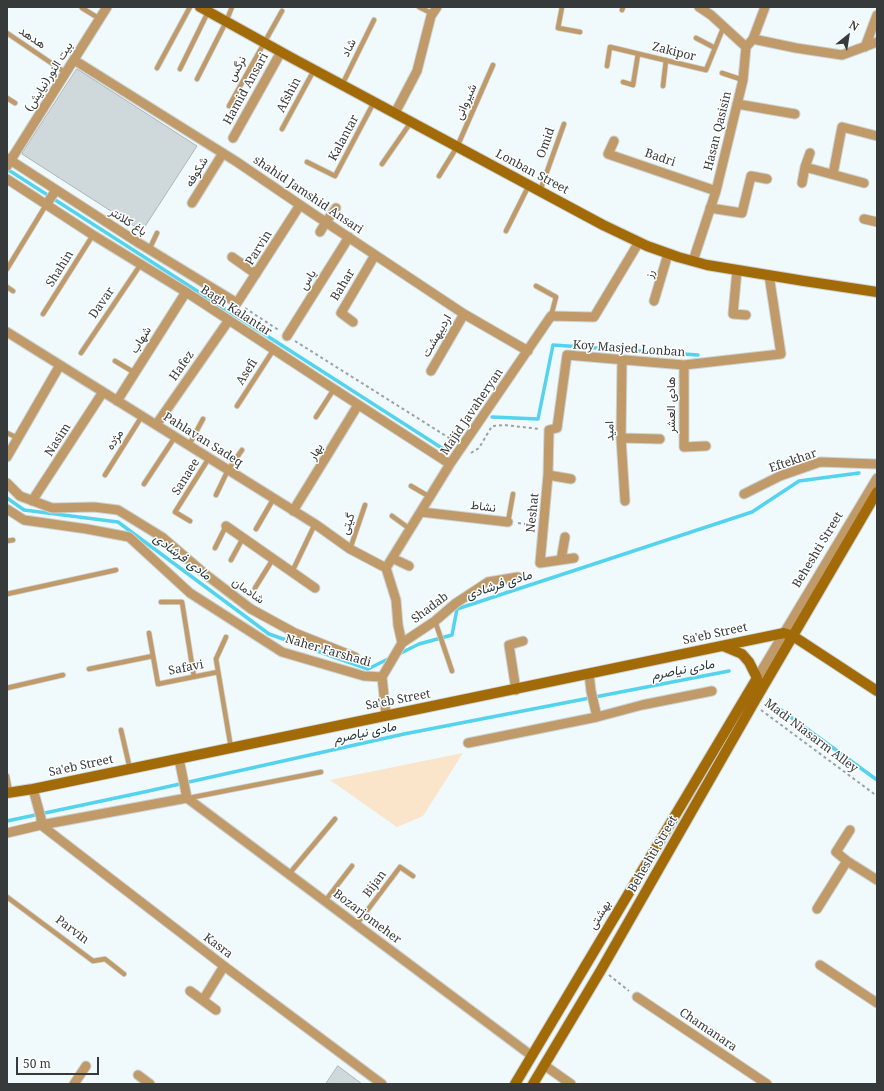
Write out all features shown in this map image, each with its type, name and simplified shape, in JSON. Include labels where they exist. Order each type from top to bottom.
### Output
[{"type":"main road","name":"Lonban Street","points":[[204,9],[457,147],[603,225],[638,242],[668,254],[707,265],[877,292]]},
{"type":"main road","name":"Beheshti Street","points":[[533,1084],[601,970],[753,704],[789,631],[877,492]]},
{"type":"main road","name":"Sa'eb Street","points":[[9,793],[386,715],[516,690],[789,631]]},
{"type":"main road","points":[[789,631],[877,691]]},
{"type":"main road","points":[[723,646],[742,654],[749,662],[757,678]]},
{"type":"main road","name":"بهشتی","points":[[515,1084],[757,678]]},
{"type":"main road","points":[[560,1008],[573,1017]]},
{"type":"street","name":"بیت النور(نیایش)","points":[[8,161],[107,7]]},
{"type":"street","points":[[699,7],[724,26],[746,47],[753,39],[765,7]]},
{"type":"street","points":[[395,113],[417,70],[426,36],[435,11]]},
{"type":"street","points":[[865,46],[877,15]]},
{"type":"street","points":[[753,39],[796,48],[842,55],[877,42]]},
{"type":"street","name":"Hasan Qasisin","points":[[693,261],[716,191],[743,80],[746,47]]},
{"type":"street","name":"Hamid Ansari","points":[[233,138],[281,52]]},
{"type":"street","name":"shahid Jamshid Ansari","points":[[74,60],[223,153],[464,314],[528,351]]},
{"type":"street","points":[[737,104],[795,114]]},
{"type":"street","points":[[832,174],[842,127],[877,136]]},
{"type":"street","name":"Badri","points":[[614,141],[608,154],[716,191]]},
{"type":"street","name":"شکوفه","points":[[192,203],[223,153]]},
{"type":"street","points":[[802,183],[805,167],[810,153]]},
{"type":"street","name":"باغ کلانتر","points":[[8,161],[149,250],[238,303]]},
{"type":"street","points":[[805,167],[864,183]]},
{"type":"street","points":[[710,208],[742,213],[751,176],[767,179]]},
{"type":"street","name":"Bagh Kalantar","points":[[7,179],[93,235],[186,292],[450,464]]},
{"type":"street","points":[[46,205],[56,190]]},
{"type":"street","name":"Parvin","points":[[238,303],[300,205]]},
{"type":"street","points":[[320,232],[336,208]]},
{"type":"street","points":[[864,218],[877,222]]},
{"type":"street","name":"یاس","points":[[287,336],[349,237]]},
{"type":"street","points":[[552,316],[594,317],[638,242]]},
{"type":"street","name":"رز","points":[[654,301],[668,254]]},
{"type":"street","name":"Bahar","points":[[353,322],[340,313],[375,255]]},
{"type":"street","points":[[232,256],[256,274]]},
{"type":"street","points":[[737,270],[733,314],[746,315]]},
{"type":"street","name":"Koy Masjed Lonban","points":[[549,430],[557,428],[567,355],[684,365],[780,354],[769,275]]},
{"type":"street","name":"شهاب","points":[[117,401],[186,292]]},
{"type":"street","name":"اردیبهشت","points":[[431,371],[464,314]]},
{"type":"street","name":"Majid Javaheryan","points":[[386,568],[450,464],[552,316]]},
{"type":"street","name":"Hafez","points":[[156,425],[229,320]]},
{"type":"street","name":"Pahlavan Sadeq","points":[[7,332],[274,498],[315,524],[350,549],[386,568]]},
{"type":"street","name":"امید","points":[[622,360],[622,438],[625,501]]},
{"type":"street","points":[[7,457],[60,365]]},
{"type":"street","name":"هادی العشر","points":[[684,365],[684,447],[706,446]]},
{"type":"street","name":"Nasim","points":[[32,500],[103,392]]},
{"type":"street","name":"بهار","points":[[294,511],[358,405]]},
{"type":"street","name":"Neshat","points":[[549,430],[548,475],[540,563],[574,558]]},
{"type":"street","points":[[622,438],[660,439]]},
{"type":"street","name":"Eftekhar","points":[[744,494],[780,476],[820,462],[877,464]]},
{"type":"street","points":[[548,475],[571,479]]},
{"type":"street","name":"Beheshti Street","points":[[789,631],[877,478]]},
{"type":"street","name":"شادمان","points":[[7,483],[20,496],[52,508],[94,507],[118,510],[162,537],[205,574],[251,609],[295,633],[355,657]]},
{"type":"street","name":"Naher Farshadi","points":[[7,508],[24,520],[129,537],[190,592],[282,652],[364,676],[382,677],[402,642]]},
{"type":"street","name":"نشاط","points":[[421,512],[508,522]]},
{"type":"street","points":[[226,526],[315,588]]},
{"type":"street","points":[[561,560],[565,537]]},
{"type":"street","points":[[392,558],[409,566]]},
{"type":"street","points":[[386,568],[396,600],[398,625],[402,642]]},
{"type":"street","name":"Shadab","points":[[402,642],[435,622],[456,604],[488,582],[518,577]]},
{"type":"street","points":[[757,678],[789,631]]},
{"type":"street","points":[[516,690],[509,645],[523,641]]},
{"type":"street","points":[[589,674],[596,714]]},
{"type":"street","points":[[382,677],[386,715]]},
{"type":"street","points":[[468,743],[596,714],[712,691]]},
{"type":"street","points":[[7,833],[40,818],[187,798],[179,759]]},
{"type":"street","points":[[33,789],[40,818]]},
{"type":"street","name":"Bozarjomeher","points":[[187,798],[532,1056]]},
{"type":"street","name":"Kasra","points":[[40,818],[224,966],[382,1084]]},
{"type":"street","points":[[850,830],[836,852],[847,861],[877,880]]},
{"type":"street","points":[[817,909],[847,861]]},
{"type":"street","points":[[820,965],[877,1003]]},
{"type":"street","points":[[202,1000],[224,966]]},
{"type":"street","points":[[190,991],[216,1010]]},
{"type":"street","name":"Chamanara","points":[[637,997],[767,1084]]},
{"type":"street","points":[[544,1065],[571,1084]]},
{"type":"street","points":[[74,1084],[86,1066]]},
{"type":"street","points":[[138,1075],[150,1084]]},
{"type":"lane","points":[[157,68],[190,7]]},
{"type":"lane","points":[[197,79],[232,7]]},
{"type":"lane","points":[[419,7],[435,11]]},
{"type":"lane","points":[[562,7],[558,28],[580,32]]},
{"type":"lane","points":[[82,8],[100,19]]},
{"type":"lane","points":[[180,69],[204,9]]},
{"type":"lane","name":"نرگس","points":[[229,106],[282,10]]},
{"type":"lane","name":"شاد","points":[[342,85],[374,20]]},
{"type":"lane","name":"Zakipor","points":[[607,66],[610,47],[706,70],[724,26]]},
{"type":"lane","name":"هدهد","points":[[7,33],[66,72]]},
{"type":"lane","points":[[696,38],[715,48]]},
{"type":"lane","points":[[623,82],[633,85],[638,54]]},
{"type":"lane","points":[[662,86],[666,60]]},
{"type":"lane","name":"شیروانی","points":[[439,176],[457,147],[493,65]]},
{"type":"lane","name":"Afshin","points":[[282,130],[314,70]]},
{"type":"lane","points":[[722,73],[743,80]]},
{"type":"lane","points":[[7,98],[15,103]]},
{"type":"lane","name":"Kalantar","points":[[307,162],[335,176],[374,102]]},
{"type":"lane","points":[[382,164],[411,122]]},
{"type":"lane","name":"Omid","points":[[540,191],[564,124]]},
{"type":"lane","points":[[506,231],[529,185]]},
{"type":"lane","points":[[7,269],[46,205]]},
{"type":"lane","points":[[149,250],[157,233]]},
{"type":"lane","name":"Shahin","points":[[43,314],[93,235]]},
{"type":"lane","name":"Davar","points":[[81,353],[140,264]]},
{"type":"lane","points":[[536,286],[556,297],[552,316]]},
{"type":"lane","points":[[7,287],[13,291]]},
{"type":"lane","name":"Asefi","points":[[237,406],[274,350]]},
{"type":"lane","points":[[115,361],[135,373]]},
{"type":"lane","points":[[316,417],[334,389]]},
{"type":"lane","name":"مژده","points":[[105,474],[142,416]]},
{"type":"lane","points":[[189,446],[203,419]]},
{"type":"lane","points":[[7,433],[18,438]]},
{"type":"lane","points":[[144,484],[175,437]]},
{"type":"lane","points":[[216,495],[228,470],[242,450]]},
{"type":"lane","name":"Sanaee","points":[[190,520],[175,512],[209,458]]},
{"type":"lane","points":[[411,486],[430,496]]},
{"type":"lane","points":[[508,522],[513,494]]},
{"type":"lane","points":[[256,529],[274,498]]},
{"type":"lane","name":"گیتی","points":[[350,549],[365,505]]},
{"type":"lane","points":[[392,516],[410,529]]},
{"type":"lane","points":[[292,572],[315,524]]},
{"type":"lane","points":[[214,548],[226,526]]},
{"type":"lane","points":[[231,560],[243,538]]},
{"type":"lane","points":[[7,541],[13,540]]},
{"type":"lane","points":[[255,588],[273,559]]},
{"type":"lane","points":[[7,594],[116,570]]},
{"type":"lane","points":[[161,602],[182,602],[194,677]]},
{"type":"lane","points":[[435,622],[452,671]]},
{"type":"lane","name":"Safavi","points":[[149,632],[158,684],[218,672],[231,748]]},
{"type":"lane","points":[[218,672],[216,659],[226,637]]},
{"type":"lane","points":[[89,669],[153,656]]},
{"type":"lane","points":[[7,688],[63,675]]},
{"type":"lane","points":[[121,730],[130,769]]},
{"type":"lane","points":[[187,798],[321,772]]},
{"type":"lane","points":[[7,776],[9,793]]},
{"type":"lane","points":[[289,874],[335,819]]},
{"type":"lane","points":[[325,901],[352,866]]},
{"type":"lane","name":"Bijan","points":[[357,924],[400,867],[413,876]]},
{"type":"lane","name":"Parvin","points":[[7,897],[93,961],[105,959],[124,974]]},
{"type":"path","points":[[238,303],[287,336],[462,446]]},
{"type":"path","points":[[467,454],[479,448],[492,426],[504,425],[549,430]]},
{"type":"path","name":"نشاط","points":[[508,522],[543,526]]},
{"type":"path","name":"Madi Niasarm Alley","points":[[753,704],[877,796]]},
{"type":"path","points":[[601,970],[637,997]]},
{"type":"shaded area","points":[[463,753],[423,816],[397,827],[330,780]]},
{"type":"building","points":[[77,69],[197,146],[142,231],[22,154]]},
{"type":"building","points":[[338,1066],[362,1084],[326,1084]]},
{"type":"waterway","points":[[7,169],[448,452]]},
{"type":"waterway","points":[[492,417],[538,419],[553,345],[698,355]]},
{"type":"waterway","name":"مادی فرشادی","points":[[397,655],[419,644],[452,635],[457,609],[752,512],[799,481],[859,473]]},
{"type":"waterway","name":"مادی فرشادی","points":[[7,498],[24,510],[118,522],[269,634],[368,669],[390,658]]},
{"type":"waterway","name":"مادی نیاصرم","points":[[7,821],[404,734],[729,671]]},
{"type":"waterway","name":"مادی نیاصرم","points":[[777,707],[877,780]]}]
